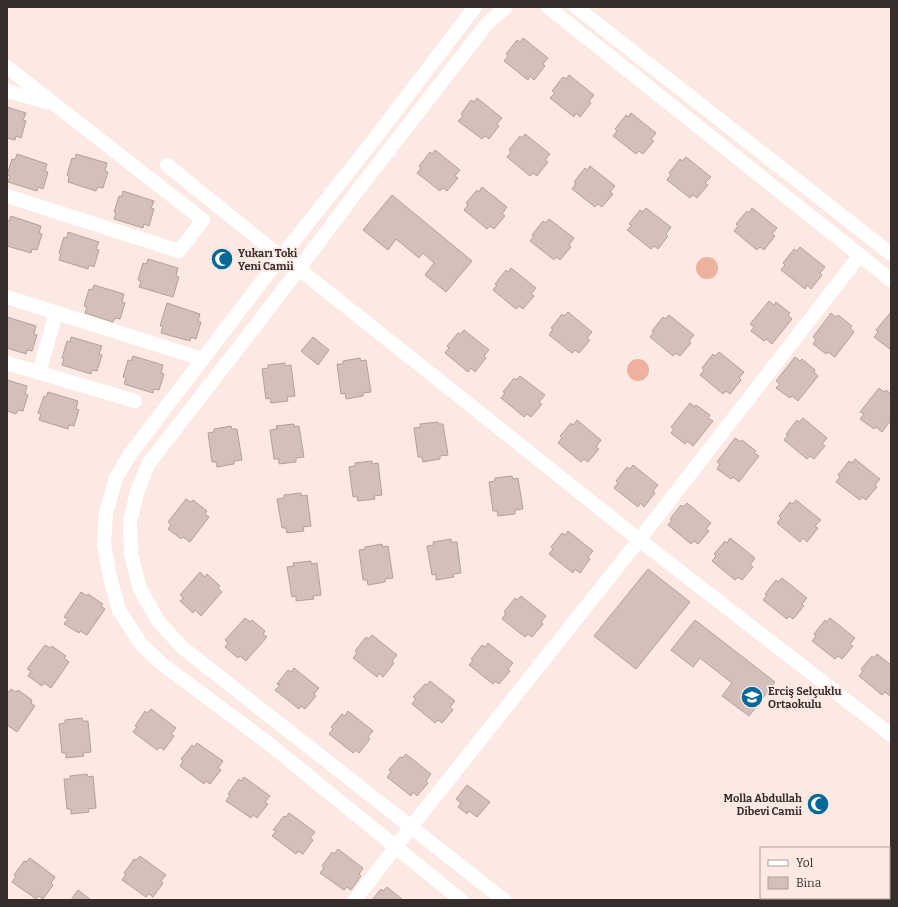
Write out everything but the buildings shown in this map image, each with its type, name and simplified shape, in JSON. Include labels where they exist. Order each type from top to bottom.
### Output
[{"type":"street","points":[[461,900],[268,743],[162,664],[141,644],[119,610],[110,577],[104,544],[106,513],[116,478],[131,452],[475,7]]},
{"type":"street","points":[[504,900],[183,648],[158,621],[140,590],[131,554],[130,522],[137,492],[149,463],[486,25],[506,7]]},
{"type":"street","points":[[548,7],[891,280]]},
{"type":"street","points":[[576,7],[891,254]]},
{"type":"street","points":[[7,67],[203,220],[179,251],[7,196]]},
{"type":"street","points":[[7,90],[53,104]]},
{"type":"street","points":[[167,165],[639,540],[891,735]]},
{"type":"street","points":[[181,203],[195,186]]},
{"type":"street","points":[[355,900],[411,827],[639,540],[860,255]]},
{"type":"street","points":[[7,297],[202,359]]},
{"type":"street","points":[[39,373],[56,313]]},
{"type":"street","points":[[7,363],[135,401]]},
{"type":"shaded area","points":[[707,257],[715,260],[718,268],[715,276],[707,279],[699,276],[696,268],[699,260]]},
{"type":"shaded area","points":[[638,359],[646,362],[649,370],[646,378],[638,381],[630,378],[627,370],[630,362]]},
{"type":"place","name":"Yukarı Toki Yeni Camii","points":[[222,259]]},
{"type":"place","name":"Erciş Selçuklu Ortaokulu","points":[[752,697]]},
{"type":"place","name":"Molla Abdullah Dibevi Camii","points":[[818,804]]}]
